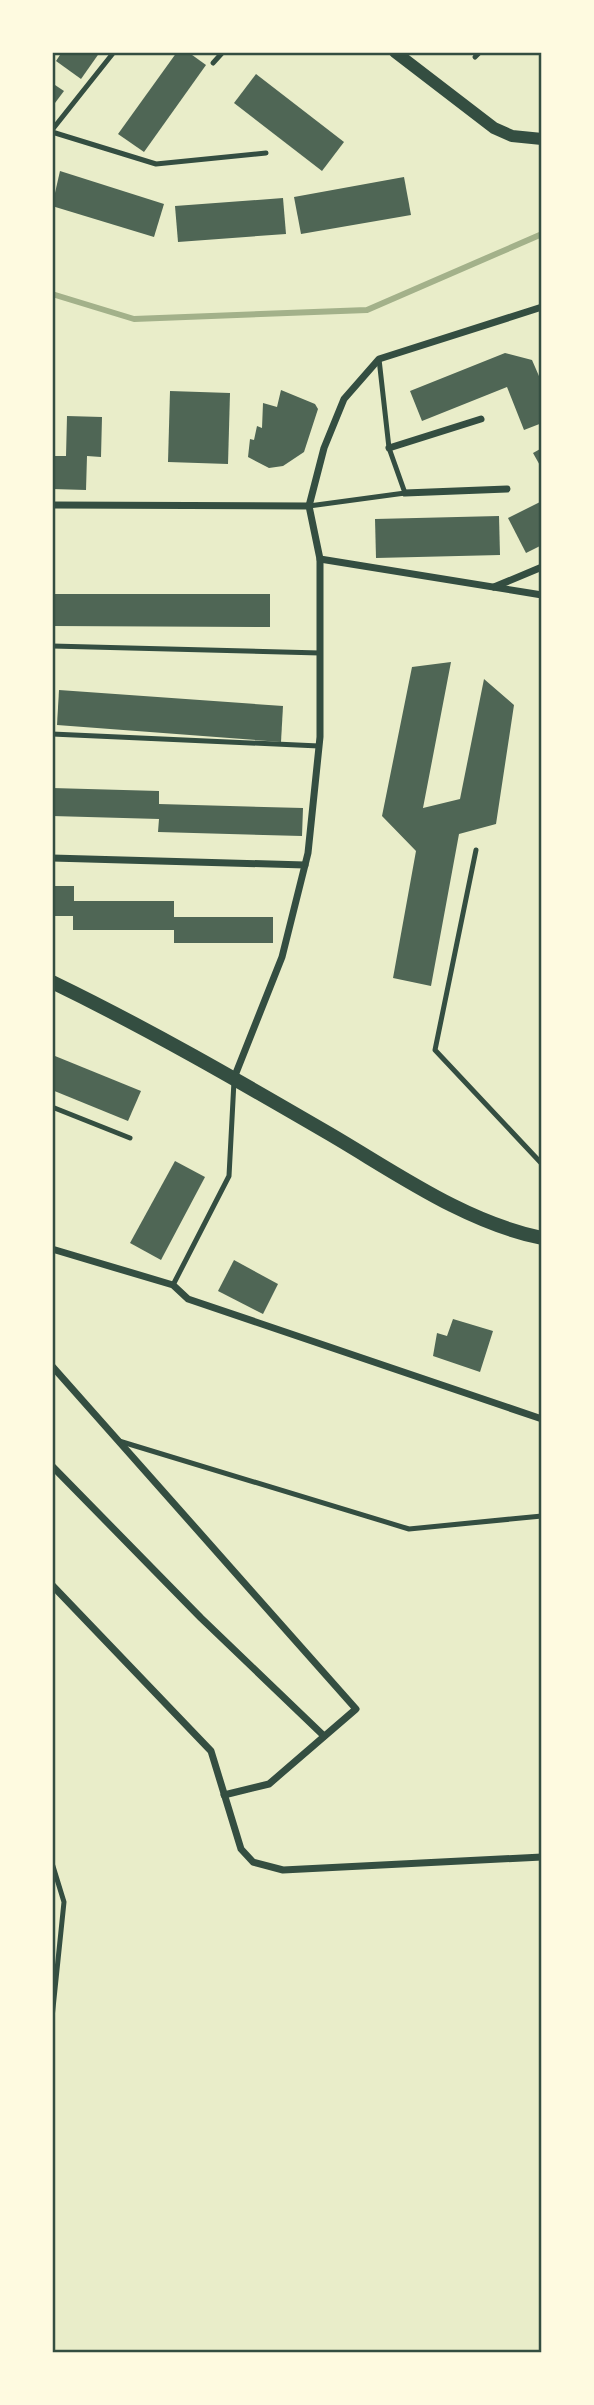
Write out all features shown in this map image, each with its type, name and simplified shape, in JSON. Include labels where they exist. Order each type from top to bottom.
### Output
[{"type":"main road","points":[[52,982],[148,1028],[440,1198],[518,1233],[541,1237]]},
{"type":"street","points":[[395,52],[495,128],[512,136],[541,139]]},
{"type":"street","points":[[234,1078],[282,957],[305,864],[319,746],[320,559],[309,506],[324,448],[344,399],[379,359],[541,307]]},
{"type":"street","points":[[389,448],[481,419]]},
{"type":"street","points":[[405,493],[507,489]]},
{"type":"street","points":[[52,505],[309,506]]},
{"type":"street","points":[[320,559],[541,595]]},
{"type":"street","points":[[493,587],[541,566]]},
{"type":"street","points":[[52,858],[305,864]]},
{"type":"street","points":[[52,1249],[173,1285],[188,1299],[541,1419]]},
{"type":"street","points":[[52,1366],[356,1709],[268,1784],[224,1795]]},
{"type":"street","points":[[52,1466],[201,1618],[324,1736]]},
{"type":"street","points":[[52,1585],[211,1751],[241,1849],[253,1862],[283,1870],[541,1857]]},
{"type":"lane","points":[[114,52],[52,131],[156,164],[266,153]]},
{"type":"lane","points":[[213,63],[222,52]]},
{"type":"lane","points":[[309,506],[405,493],[389,448],[379,359]]},
{"type":"lane","points":[[52,646],[320,653]]},
{"type":"lane","points":[[52,734],[319,746]]},
{"type":"lane","points":[[476,850],[435,1050],[541,1164]]},
{"type":"lane","points":[[173,1285],[229,1176],[234,1078]]},
{"type":"lane","points":[[52,1107],[130,1138]]},
{"type":"lane","points":[[119,1441],[409,1529],[541,1516]]},
{"type":"lane","points":[[52,1863],[64,1902],[52,2018]]},
{"type":"building","points":[[62,52],[100,52],[81,79],[56,61]]},
{"type":"building","points":[[177,52],[188,52],[206,65],[144,152],[118,134]]},
{"type":"building","points":[[256,74],[344,142],[322,171],[234,103]]},
{"type":"building","points":[[52,83],[64,91],[52,107]]},
{"type":"building","points":[[60,171],[164,204],[154,237],[52,206]]},
{"type":"building","points":[[404,177],[411,215],[301,234],[294,197]]},
{"type":"building","points":[[283,198],[286,234],[178,242],[175,206]]},
{"type":"building","points":[[505,353],[532,360],[542,383],[542,423],[524,430],[507,387],[422,421],[410,391]]},
{"type":"building","points":[[281,390],[315,404],[318,409],[304,452],[283,466],[269,468],[248,457],[250,439],[254,440],[257,426],[262,428],[263,403],[277,407]]},
{"type":"building","points":[[170,391],[230,393],[228,464],[168,462]]},
{"type":"building","points":[[67,416],[102,417],[101,457],[87,456],[86,490],[52,489],[52,456],[66,456]]},
{"type":"building","points":[[542,448],[542,469],[533,453]]},
{"type":"building","points":[[542,501],[542,545],[526,553],[508,518]]},
{"type":"building","points":[[499,516],[500,555],[376,558],[375,519]]},
{"type":"building","points":[[52,594],[270,594],[270,627],[52,626]]},
{"type":"building","points":[[451,662],[423,808],[460,799],[484,679],[514,705],[496,824],[459,834],[431,986],[393,978],[416,851],[382,816],[412,667]]},
{"type":"building","points":[[59,690],[283,706],[281,742],[57,725]]},
{"type":"building","points":[[52,788],[159,791],[159,804],[303,808],[302,836],[158,832],[159,819],[52,816]]},
{"type":"building","points":[[52,886],[74,886],[74,901],[174,901],[174,917],[273,917],[273,943],[174,943],[174,930],[73,930],[73,916],[52,916]]},
{"type":"building","points":[[55,1056],[141,1091],[128,1121],[52,1090]]},
{"type":"building","points":[[175,1161],[205,1177],[161,1260],[130,1243]]},
{"type":"building","points":[[234,1260],[278,1284],[263,1314],[218,1291]]},
{"type":"building","points":[[453,1319],[493,1331],[480,1372],[433,1356],[437,1333],[447,1336]]},
{"type":"waterway","points":[[52,294],[134,319],[367,310],[542,234]]}]
